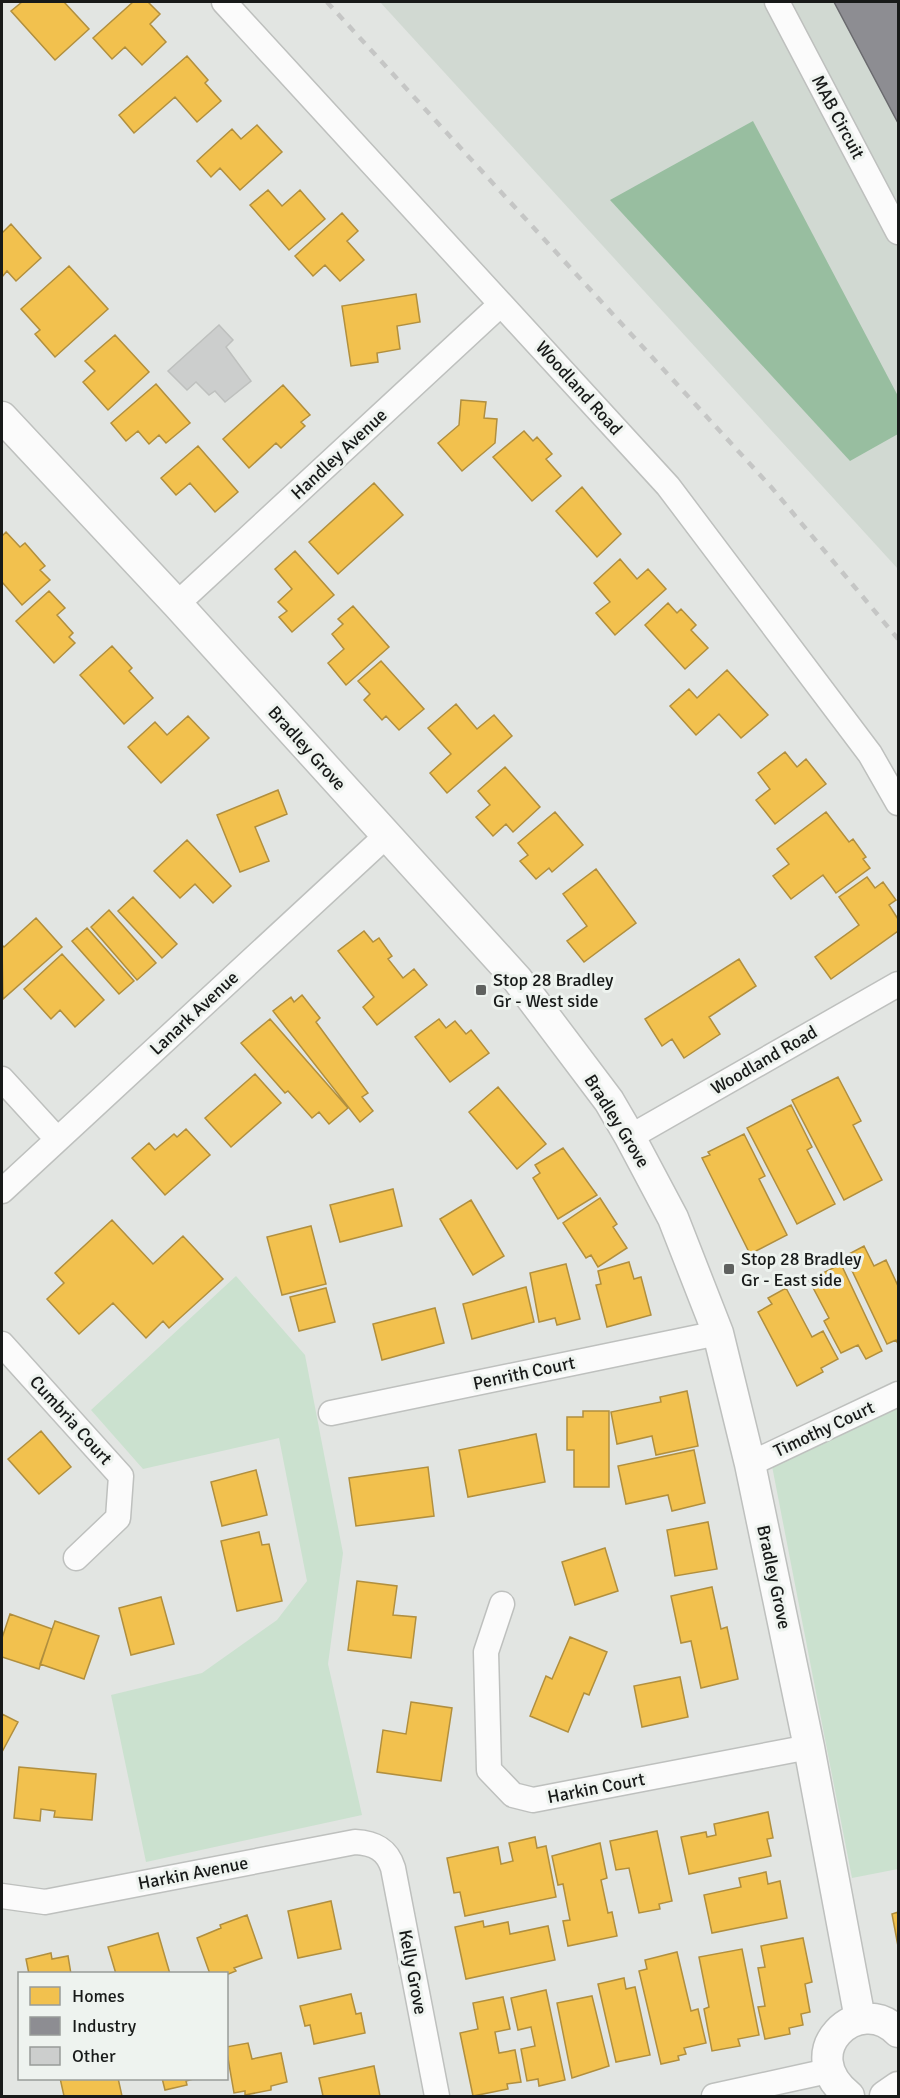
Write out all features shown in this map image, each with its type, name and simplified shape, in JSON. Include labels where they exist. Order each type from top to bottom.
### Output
[{"type":"street","name":"Woodland Road","points":[[224,2],[668,486],[870,754],[898,803]]},
{"type":"street","name":"MAB Circuit","points":[[777,2],[898,232]]},
{"type":"street","name":"Handley Avenue","points":[[177,604],[501,304]]},
{"type":"street","name":"Bradley Grove","points":[[2,417],[177,604],[517,979],[609,1101],[630,1137],[673,1218],[718,1333],[750,1464],[809,1747],[860,2019]]},
{"type":"street","name":"Lanark Avenue","points":[[2,1191],[387,835]]},
{"type":"street","name":"Woodland Road","points":[[630,1137],[898,984]]},
{"type":"street","points":[[2,1079],[57,1139]]},
{"type":"street","name":"Penrith Court","points":[[331,1413],[718,1333]]},
{"type":"street","name":"Cumbria Court","points":[[2,1344],[121,1476],[118,1518],[76,1558]]},
{"type":"street","name":"Timothy Court","points":[[750,1464],[898,1394]]},
{"type":"street","name":"Harkin Court","points":[[502,1604],[486,1652],[489,1770],[513,1795],[533,1800],[809,1747]]},
{"type":"street","name":"Harkin Avenue","points":[[2,1896],[45,1902],[355,1842],[369,1843],[382,1850]]},
{"type":"street","name":"Kelly Grove","points":[[382,1850],[393,1868],[437,2097]]},
{"type":"street","points":[[849,2097],[837,2086],[828,2071],[827,2054],[831,2041],[842,2027],[860,2019],[877,2019],[898,2032]]},
{"type":"street","points":[[714,2097],[828,2071]]},
{"type":"street","points":[[885,2097],[898,2087]]},
{"type":"shaded area","points":[[380,2],[898,2],[898,569]]},
{"type":"shaded area","points":[[753,121],[898,396],[898,434],[850,461],[610,200]]},
{"type":"shaded area","points":[[236,1276],[305,1355],[343,1553],[328,1664],[362,1815],[146,1862],[111,1695],[202,1673],[277,1620],[307,1581],[279,1438],[143,1469],[91,1410]]},
{"type":"shaded area","points":[[898,1404],[898,1869],[852,1878],[772,1466]]},
{"type":"building: Homes","points":[[22,2],[64,2],[89,29],[55,60],[11,11]]},
{"type":"building: Homes","points":[[133,2],[148,2],[160,14],[150,24],[166,42],[142,65],[125,47],[112,59],[93,38]]},
{"type":"building: Homes","points":[[187,56],[208,80],[205,83],[221,101],[197,122],[175,97],[134,133],[119,115]]},
{"type":"building: Homes","points":[[257,125],[282,152],[240,190],[220,168],[211,177],[197,161],[232,129],[241,139]]},
{"type":"building: Homes","points":[[268,190],[282,206],[300,190],[325,219],[289,250],[250,205]]},
{"type":"building: Homes","points":[[342,213],[358,231],[347,241],[364,260],[340,281],[325,265],[313,276],[295,256]]},
{"type":"building: Homes","points":[[11,224],[41,258],[16,281],[7,271],[2,277],[2,233]]},
{"type":"building: Homes","points":[[69,266],[108,309],[55,357],[35,334],[40,330],[21,309]]},
{"type":"building: Homes","points":[[416,294],[420,322],[397,326],[400,349],[377,353],[378,362],[351,366],[342,306]]},
{"type":"building: Homes","points":[[115,335],[149,372],[108,410],[83,382],[95,371],[85,361]]},
{"type":"building: Homes","points":[[156,384],[190,423],[166,443],[159,435],[149,444],[138,431],[126,441],[111,423]]},
{"type":"building: Homes","points":[[283,385],[310,415],[301,422],[305,426],[281,448],[276,443],[249,468],[223,439]]},
{"type":"building: Homes","points":[[461,400],[486,402],[484,418],[497,419],[495,443],[462,471],[438,443],[459,425]]},
{"type":"building: Homes","points":[[524,431],[533,441],[537,437],[552,454],[546,459],[561,476],[532,501],[493,457]]},
{"type":"building: Homes","points":[[198,446],[238,492],[215,512],[190,483],[176,495],[161,478]]},
{"type":"building: Homes","points":[[374,483],[403,515],[338,574],[309,542]]},
{"type":"building: Homes","points":[[582,487],[621,534],[597,557],[556,511]]},
{"type":"building: Homes","points":[[6,532],[20,547],[25,543],[45,566],[40,570],[50,580],[22,605],[2,582],[2,536]]},
{"type":"building: Homes","points":[[295,551],[334,595],[292,632],[279,617],[287,611],[278,602],[292,589],[275,569]]},
{"type":"building: Homes","points":[[620,559],[637,579],[648,569],[666,589],[615,635],[596,613],[610,602],[594,583]]},
{"type":"building: Homes","points":[[49,591],[65,608],[57,615],[73,633],[69,637],[75,643],[54,663],[16,621]]},
{"type":"building: Homes","points":[[668,603],[677,613],[681,609],[696,625],[691,630],[708,648],[685,669],[645,625]]},
{"type":"building: Homes","points":[[353,606],[389,647],[346,685],[328,663],[344,649],[332,634],[343,624],[338,619]]},
{"type":"building: Homes","points":[[112,646],[132,668],[129,671],[153,698],[124,724],[80,675]]},
{"type":"building: Homes","points":[[381,661],[424,709],[399,730],[386,716],[382,720],[364,700],[370,694],[358,681]]},
{"type":"building: Homes","points":[[727,670],[768,715],[741,738],[719,714],[696,735],[670,706],[689,689],[697,698]]},
{"type":"building: Homes","points":[[456,704],[477,729],[494,715],[512,736],[447,793],[430,773],[451,754],[428,728]]},
{"type":"building: Homes","points":[[188,716],[209,738],[161,783],[128,747],[155,722],[167,735]]},
{"type":"building: Homes","points":[[785,752],[797,767],[806,759],[826,784],[775,824],[756,800],[770,789],[758,773]]},
{"type":"building: Homes","points":[[505,767],[540,807],[513,832],[506,824],[493,836],[476,817],[490,805],[478,791]]},
{"type":"building: Homes","points":[[278,790],[287,814],[255,827],[269,861],[240,872],[217,815]]},
{"type":"building: Homes","points":[[555,812],[583,845],[552,872],[549,868],[536,879],[520,861],[528,855],[518,843]]},
{"type":"building: Homes","points":[[826,812],[849,842],[853,839],[866,857],[863,859],[870,868],[836,893],[823,875],[791,899],[773,876],[789,864],[777,849]]},
{"type":"building: Homes","points":[[187,840],[231,886],[213,903],[195,884],[180,898],[154,871]]},
{"type":"building: Homes","points":[[596,869],[636,923],[584,962],[567,941],[587,926],[563,894]]},
{"type":"building: Homes","points":[[867,877],[875,888],[883,882],[896,900],[889,905],[898,919],[898,931],[831,979],[815,957],[859,925],[839,897]]},
{"type":"building: Homes","points":[[133,897],[177,944],[162,958],[118,911]]},
{"type":"building: Homes","points":[[109,910],[156,963],[137,980],[91,927]]},
{"type":"building: Homes","points":[[36,918],[62,947],[3,999],[2,945],[4,947]]},
{"type":"building: Homes","points":[[87,928],[134,981],[119,994],[72,941]]},
{"type":"building: Homes","points":[[364,931],[373,942],[379,938],[392,956],[388,959],[403,978],[414,969],[427,985],[377,1025],[363,1007],[374,997],[338,951]]},
{"type":"building: Homes","points":[[62,954],[104,1000],[75,1027],[60,1010],[51,1019],[24,989]]},
{"type":"building: Homes","points":[[739,959],[756,986],[709,1017],[720,1034],[684,1058],[672,1039],[662,1046],[645,1019]]},
{"type":"building: Homes","points":[[302,995],[320,1018],[316,1022],[368,1093],[362,1097],[373,1111],[360,1122],[273,1011],[291,997],[294,1002]]},
{"type":"building: Homes","points":[[270,1019],[348,1108],[329,1124],[319,1112],[312,1118],[288,1091],[285,1093],[241,1043]]},
{"type":"building: Homes","points":[[439,1019],[446,1028],[455,1021],[466,1034],[471,1030],[489,1053],[450,1082],[415,1037]]},
{"type":"building: Homes","points":[[255,1074],[281,1103],[231,1147],[205,1118]]},
{"type":"building: Homes","points":[[838,1077],[861,1121],[853,1125],[882,1180],[844,1200],[792,1100]]},
{"type":"building: Homes","points":[[498,1087],[546,1144],[517,1169],[469,1112]]},
{"type":"building: Homes","points":[[791,1105],[812,1147],[807,1150],[835,1204],[797,1224],[747,1128]]},
{"type":"building: Homes","points":[[186,1129],[210,1155],[165,1195],[132,1158],[149,1143],[155,1150],[174,1134],[177,1137]]},
{"type":"building: Homes","points":[[744,1134],[765,1176],[759,1179],[787,1235],[750,1254],[702,1158],[710,1155],[708,1152]]},
{"type":"building: Homes","points":[[563,1148],[597,1195],[558,1219],[533,1178],[540,1173],[535,1165]]},
{"type":"building: Homes","points":[[393,1189],[402,1226],[340,1242],[330,1205]]},
{"type":"building: Homes","points":[[600,1198],[617,1224],[613,1227],[627,1248],[598,1267],[591,1255],[586,1258],[563,1223]]},
{"type":"building: Homes","points":[[471,1200],[504,1256],[473,1275],[440,1219]]},
{"type":"building: Homes","points":[[112,1220],[153,1264],[183,1236],[223,1279],[169,1328],[163,1321],[146,1338],[113,1303],[79,1334],[47,1299],[64,1283],[55,1273]]},
{"type":"building: Homes","points":[[311,1226],[326,1284],[282,1295],[267,1237]]},
{"type":"building: Homes","points":[[864,1246],[874,1266],[886,1260],[898,1286],[898,1344],[896,1340],[887,1344],[845,1256]]},
{"type":"building: Homes","points":[[629,1262],[634,1279],[641,1277],[651,1315],[607,1327],[596,1285],[601,1284],[598,1271]]},
{"type":"building: Homes","points":[[566,1264],[580,1319],[557,1325],[555,1318],[539,1322],[530,1273]]},
{"type":"building: Homes","points":[[841,1264],[882,1351],[866,1359],[858,1345],[841,1353],[824,1321],[829,1318],[809,1280]]},
{"type":"building: Homes","points":[[526,1287],[534,1322],[472,1339],[463,1304]]},
{"type":"building: Homes","points":[[326,1288],[335,1322],[299,1331],[290,1297]]},
{"type":"building: Homes","points":[[786,1288],[812,1337],[823,1331],[838,1359],[821,1368],[823,1372],[797,1386],[758,1312],[772,1304],[768,1298]]},
{"type":"building: Homes","points":[[435,1308],[444,1343],[382,1360],[373,1324]]},
{"type":"building: Homes","points":[[687,1391],[698,1446],[656,1455],[652,1436],[617,1444],[611,1412],[661,1402],[660,1397]]},
{"type":"building: Homes","points":[[583,1411],[609,1411],[609,1487],[574,1487],[574,1450],[567,1450],[567,1417],[583,1417]]},
{"type":"building: Homes","points":[[41,1431],[71,1467],[39,1494],[8,1459]]},
{"type":"building: Homes","points":[[536,1434],[545,1482],[468,1497],[459,1450]]},
{"type":"building: Homes","points":[[694,1450],[705,1503],[672,1511],[668,1495],[626,1504],[618,1466]]},
{"type":"building: Homes","points":[[428,1467],[434,1516],[356,1526],[349,1478]]},
{"type":"building: Homes","points":[[256,1470],[267,1515],[222,1526],[211,1482]]},
{"type":"building: Homes","points":[[708,1522],[717,1569],[675,1576],[667,1530]]},
{"type":"building: Homes","points":[[259,1532],[262,1545],[269,1544],[282,1601],[237,1611],[221,1541]]},
{"type":"building: Homes","points":[[605,1548],[618,1591],[575,1605],[562,1562]]},
{"type":"building: Homes","points":[[357,1581],[397,1586],[393,1615],[416,1617],[411,1658],[348,1650]]},
{"type":"building: Homes","points":[[712,1587],[721,1629],[727,1627],[738,1679],[701,1688],[691,1641],[681,1643],[671,1596]]},
{"type":"building: Homes","points":[[161,1597],[174,1644],[131,1655],[119,1608]]},
{"type":"building: Homes","points":[[10,1614],[52,1629],[39,1669],[2,1657],[2,1638]]},
{"type":"building: Homes","points":[[55,1621],[99,1636],[84,1679],[40,1664]]},
{"type":"building: Homes","points":[[570,1637],[607,1652],[589,1695],[584,1693],[568,1732],[530,1716],[546,1676],[552,1679]]},
{"type":"building: Homes","points":[[680,1677],[688,1717],[642,1727],[634,1686]]},
{"type":"building: Homes","points":[[411,1702],[452,1708],[441,1781],[377,1772],[383,1730],[406,1734]]},
{"type":"building: Homes","points":[[2,1714],[18,1722],[2,1752]]},
{"type":"building: Homes","points":[[19,1767],[96,1774],[92,1820],[54,1817],[55,1811],[41,1809],[40,1821],[14,1818]]},
{"type":"building: Homes","points":[[768,1812],[773,1838],[767,1839],[771,1856],[689,1874],[681,1837],[706,1832],[707,1837],[716,1835],[714,1824]]},
{"type":"building: Homes","points":[[657,1831],[672,1901],[659,1904],[660,1909],[639,1913],[629,1868],[616,1870],[610,1841]]},
{"type":"building: Homes","points":[[535,1837],[537,1848],[546,1846],[556,1897],[465,1916],[460,1892],[454,1893],[447,1858],[498,1847],[501,1864],[513,1861],[509,1843]]},
{"type":"building: Homes","points":[[600,1843],[607,1878],[601,1880],[608,1913],[612,1912],[617,1936],[568,1946],[563,1921],[570,1920],[563,1884],[558,1885],[552,1856]]},
{"type":"building: Homes","points":[[766,1872],[768,1884],[780,1881],[787,1918],[712,1933],[704,1895],[741,1887],[739,1878]]},
{"type":"building: Homes","points":[[331,1901],[341,1949],[298,1958],[288,1911]]},
{"type":"building: Homes","points":[[898,1912],[898,1946],[892,1914]]},
{"type":"building: Homes","points":[[247,1915],[262,1958],[234,1968],[236,1971],[228,1974],[228,1972],[209,1972],[197,1938],[221,1928],[220,1925]]},
{"type":"building: Homes","points":[[483,1921],[484,1927],[508,1922],[510,1934],[548,1926],[555,1960],[466,1979],[455,1927]]},
{"type":"building: Homes","points":[[158,1933],[169,1972],[115,1972],[108,1947]]},
{"type":"building: Homes","points":[[803,1938],[812,1982],[805,1984],[810,2012],[801,2014],[803,2025],[789,2028],[790,2034],[765,2039],[758,2007],[765,2006],[758,1968],[765,1967],[761,1946]]},
{"type":"building: Homes","points":[[742,1949],[759,2035],[738,2039],[740,2046],[712,2051],[704,2009],[709,2007],[699,1957]]},
{"type":"building: Homes","points":[[677,1952],[691,2011],[698,2009],[706,2043],[684,2048],[686,2054],[678,2056],[679,2060],[661,2064],[639,1971],[647,1969],[645,1960]]},
{"type":"building: Homes","points":[[51,1953],[52,1959],[68,1956],[71,1972],[29,1972],[26,1959]]},
{"type":"building: Homes","points":[[624,1978],[626,1989],[635,1987],[650,2055],[616,2062],[598,1984]]},
{"type":"building: Homes","points":[[546,1990],[565,2080],[539,2086],[538,2079],[527,2081],[521,2049],[535,2046],[531,2027],[518,2030],[511,1998]]},
{"type":"building: Homes","points":[[351,1994],[356,2014],[361,2013],[365,2033],[314,2044],[310,2025],[305,2026],[300,2006]]},
{"type":"building: Homes","points":[[592,1996],[609,2066],[572,2078],[557,2003]]},
{"type":"building: Homes","points":[[503,1997],[510,2029],[495,2032],[499,2053],[515,2050],[521,2082],[507,2084],[508,2089],[473,2096],[460,2033],[478,2029],[473,2003]]},
{"type":"building: Homes","points":[[248,2043],[252,2059],[281,2053],[287,2082],[271,2086],[271,2090],[245,2095],[245,2091],[234,2093],[228,2047]]},
{"type":"building: Homes","points":[[374,2066],[380,2096],[323,2096],[319,2078]]},
{"type":"building: Homes","points":[[60,2080],[118,2080],[122,2096],[64,2096]]},
{"type":"building: Homes","points":[[162,2080],[190,2080],[186,2081],[187,2085],[165,2090]]},
{"type":"building: Industry","points":[[834,2],[898,2],[898,123]]},
{"type":"building: Other","points":[[219,325],[233,340],[226,347],[251,381],[225,402],[215,391],[209,395],[196,382],[187,390],[168,371]]},
{"type":"railway","points":[[327,2],[772,488],[898,639]]},
{"type":"place","name":"Stop 28 Bradley Gr - West side","points":[[481,990]]},
{"type":"place","name":"Stop 28 Bradley Gr - East side","points":[[729,1269]]}]
